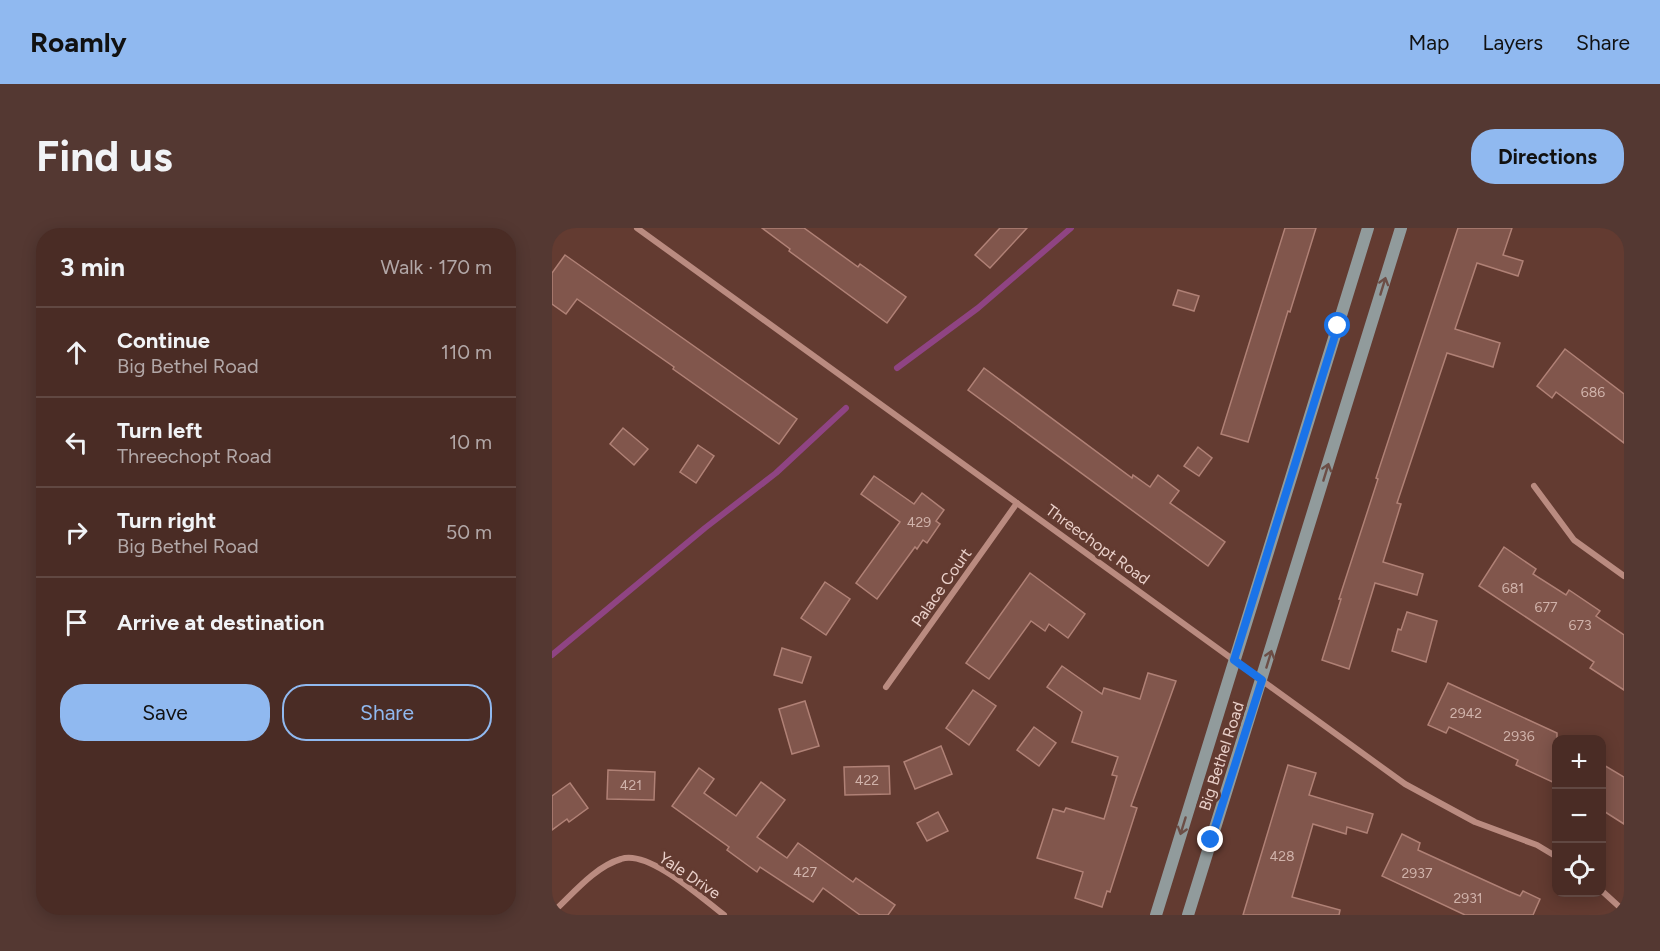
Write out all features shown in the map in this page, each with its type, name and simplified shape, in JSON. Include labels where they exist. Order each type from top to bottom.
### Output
[{"type":"main road","name":"Big Bethel Road","points":[[1155,915],[1368,228]]},
{"type":"main road","name":"Big Bethel Road","points":[[1188,915],[1401,228]]},
{"type":"street","name":"Threechopt Road","points":[[637,228],[1405,784],[1475,822],[1537,845],[1552,854]]},
{"type":"street","points":[[1534,486],[1574,540],[1624,576]]},
{"type":"street","name":"Palace Court","points":[[886,687],[1017,503]]},
{"type":"street","name":"Yale Drive","points":[[552,913],[600,870],[623,858],[645,860],[668,872],[724,915]]},
{"type":"street","points":[[1606,895],[1624,911]]},
{"type":"building","points":[[762,228],[804,228],[858,267],[860,264],[906,297],[887,323],[789,251],[790,249]]},
{"type":"building","points":[[1000,228],[1027,228],[990,268],[975,255]]},
{"type":"building","points":[[1285,228],[1316,228],[1248,442],[1221,434]]},
{"type":"building","points":[[1458,228],[1512,228],[1503,255],[1523,261],[1518,276],[1477,263],[1455,329],[1500,343],[1493,367],[1447,353],[1397,503],[1401,504],[1383,562],[1423,574],[1417,595],[1375,583],[1349,669],[1322,660],[1378,479],[1376,478]]},
{"type":"building","points":[[565,255],[797,419],[779,444],[577,299],[566,314],[552,304],[552,273]]},
{"type":"building","points":[[1178,290],[1199,296],[1194,311],[1173,305]]},
{"type":"building","points":[[1565,349],[1624,394],[1624,443],[1556,392],[1552,398],[1537,386]]},
{"type":"building","points":[[984,368],[1132,478],[1133,475],[1150,487],[1158,475],[1179,491],[1170,503],[1225,542],[1208,566],[968,390]]},
{"type":"building","points":[[623,428],[648,449],[634,465],[610,444]]},
{"type":"building","points":[[698,445],[714,456],[696,483],[680,472]]},
{"type":"building","points":[[1198,447],[1212,458],[1199,476],[1184,466]]},
{"type":"building","points":[[874,476],[914,504],[922,493],[944,510],[936,521],[940,524],[927,543],[923,540],[917,549],[915,547],[877,599],[856,583],[900,522],[861,494]]},
{"type":"building","points":[[1504,547],[1536,569],[1533,574],[1566,595],[1569,590],[1600,611],[1596,616],[1624,635],[1624,690],[1590,668],[1594,662],[1479,586]]},
{"type":"building","points":[[1030,573],[1085,614],[1068,638],[1049,624],[1045,631],[1031,621],[989,679],[966,663]]},
{"type":"building","points":[[825,582],[850,599],[826,635],[801,618]]},
{"type":"building","points":[[1407,612],[1437,621],[1426,662],[1392,651],[1398,629],[1401,630]]},
{"type":"building","points":[[782,648],[811,657],[802,683],[774,675]]},
{"type":"building","points":[[1062,666],[1102,694],[1104,688],[1140,699],[1148,673],[1176,681],[1131,806],[1137,808],[1110,892],[1107,891],[1102,907],[1075,898],[1083,872],[1037,858],[1053,809],[1064,812],[1066,808],[1104,819],[1117,776],[1112,775],[1118,757],[1072,742],[1082,712],[1047,687]]},
{"type":"building","points":[[1448,683],[1557,733],[1557,735],[1552,735],[1552,782],[1516,765],[1518,760],[1449,727],[1446,733],[1428,725]]},
{"type":"building","points":[[973,690],[996,706],[969,745],[946,728]]},
{"type":"building","points":[[805,701],[819,746],[792,754],[779,709]]},
{"type":"building","points":[[1034,727],[1056,743],[1039,766],[1017,750]]},
{"type":"building","points":[[941,746],[952,774],[915,789],[904,762]]},
{"type":"building","points":[[1288,765],[1316,773],[1309,795],[1373,814],[1367,833],[1347,827],[1346,834],[1313,824],[1292,897],[1340,910],[1339,915],[1243,915]]},
{"type":"building","points":[[889,766],[890,794],[845,795],[844,767]]},
{"type":"building","points":[[1606,766],[1624,777],[1624,824],[1606,813]]},
{"type":"building","points":[[699,768],[714,779],[704,793],[736,816],[761,782],[785,800],[757,837],[787,858],[798,843],[853,882],[856,878],[895,905],[888,915],[860,915],[823,888],[813,902],[760,867],[757,872],[727,850],[729,847],[672,806]]},
{"type":"building","points":[[608,770],[655,772],[654,800],[607,799]]},
{"type":"building","points":[[570,783],[588,808],[569,822],[567,819],[552,830],[552,796]]},
{"type":"building","points":[[938,812],[948,831],[927,841],[917,823]]},
{"type":"building","points":[[1402,834],[1420,843],[1418,850],[1520,896],[1523,891],[1540,899],[1533,915],[1465,915],[1382,876]]},
{"type":"waterway","points":[[897,368],[978,308],[1071,228]]},
{"type":"waterway","points":[[552,655],[705,528],[776,473],[846,408]]},
{"type":"route","points":[[1211,840],[1262,680],[1234,660],[1338,326]]}]
